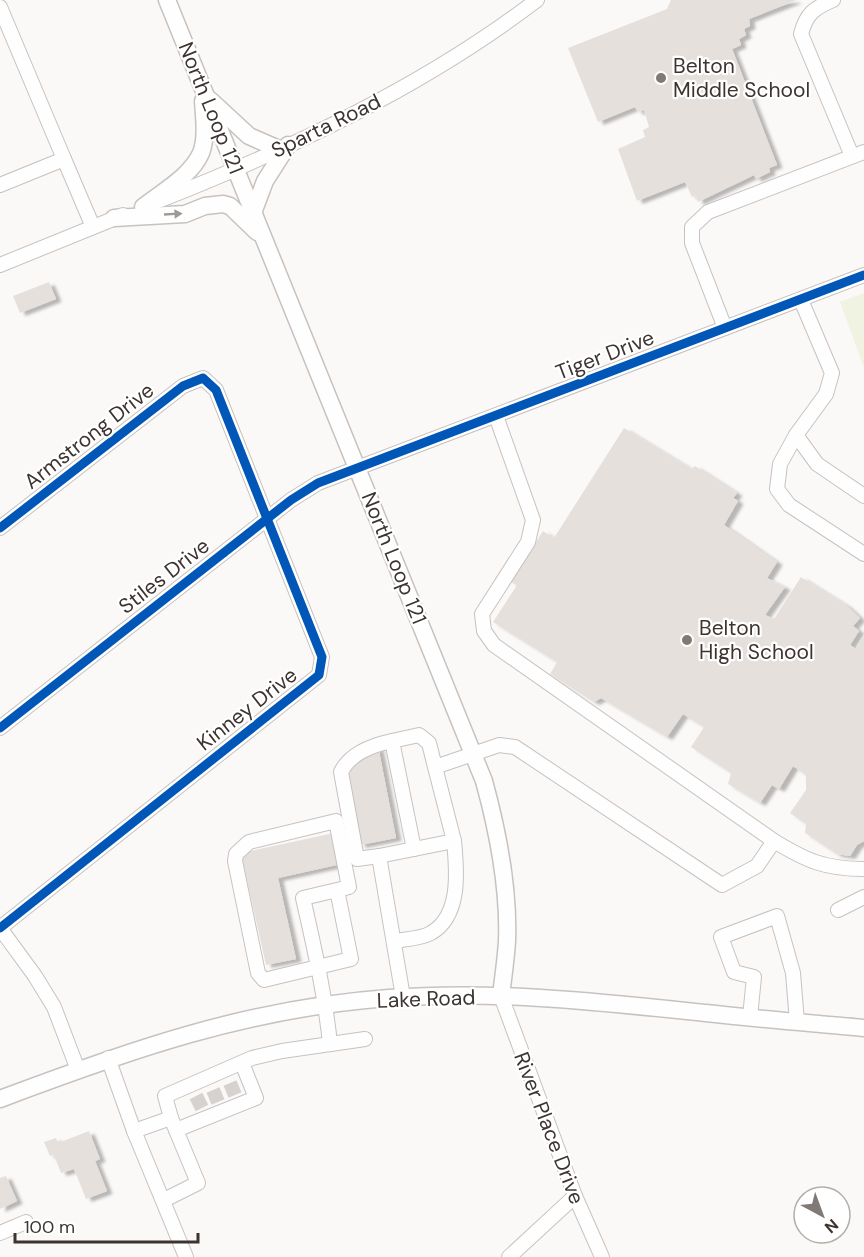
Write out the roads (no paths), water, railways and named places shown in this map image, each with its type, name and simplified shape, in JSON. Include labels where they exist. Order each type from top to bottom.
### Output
[{"type":"main road","name":"North Loop 121","points":[[167,0],[474,752],[494,817],[503,869],[507,941],[501,996]]},
{"type":"main road","points":[[204,92],[249,136],[284,147],[265,181],[253,213]]},
{"type":"main road","points":[[143,207],[178,179],[201,153],[204,135],[204,92]]},
{"type":"main road","points":[[114,218],[185,214],[223,204],[230,206],[250,223],[264,239]]},
{"type":"main road","name":"Lake Road","points":[[0,1099],[108,1058],[219,1025],[327,1006],[402,997],[501,996],[620,1002],[864,1028]]},
{"type":"street","points":[[725,328],[692,243],[692,227],[708,212],[858,154],[801,34],[804,22],[813,9],[833,0]]},
{"type":"street","name":"Sparta Road","points":[[0,265],[236,170],[284,147],[420,79],[527,3]]},
{"type":"street","points":[[0,7],[93,227]]},
{"type":"street","points":[[0,185],[64,159]]},
{"type":"street","name":"Tiger Drive","points":[[357,467],[864,275]]},
{"type":"street","points":[[801,300],[832,373],[826,394],[796,435],[780,464],[777,489],[789,505],[864,554]]},
{"type":"street","name":"Kinney Drive","points":[[0,928],[322,672],[322,657],[265,520],[216,390],[203,378]]},
{"type":"street","name":"Armstrong Drive","points":[[0,528],[183,386],[203,378]]},
{"type":"street","points":[[496,416],[533,520],[528,542],[482,615],[484,631],[494,645],[774,841],[809,862],[836,869],[864,869]]},
{"type":"street","points":[[796,435],[817,464],[864,496]]},
{"type":"street","name":"Stiles Drive","points":[[0,728],[265,520],[318,483],[357,467]]},
{"type":"street","points":[[394,941],[429,934],[448,916],[454,897],[457,868],[454,842],[429,743],[419,735],[373,745],[361,752],[341,772],[357,860],[454,842]]},
{"type":"street","points":[[392,741],[414,849]]},
{"type":"street","points":[[435,767],[499,745],[514,747],[722,885],[757,866],[774,841]]},
{"type":"street","points":[[330,1044],[327,1006],[318,966],[303,898],[349,887],[336,821],[249,842],[236,854],[235,861],[260,978],[264,980],[318,966],[351,958],[337,890]]},
{"type":"street","points":[[379,856],[402,997]]},
{"type":"street","points":[[838,910],[864,897]]},
{"type":"street","points":[[750,1017],[754,977],[734,972],[721,937],[777,916],[793,973],[797,1022]]},
{"type":"street","points":[[0,928],[35,976],[54,1007],[78,1070]]},
{"type":"street","name":"River Place Drive","points":[[501,996],[575,1196],[602,1257]]},
{"type":"street","points":[[242,1063],[282,1051],[365,1038]]},
{"type":"street","points":[[108,1058],[186,1257]]},
{"type":"street","points":[[164,1200],[198,1184],[173,1124],[165,1096],[199,1102],[232,1088],[242,1063]]},
{"type":"street","points":[[135,1131],[173,1124],[199,1102],[232,1088],[256,1098],[242,1063]]},
{"type":"street","points":[[509,1257],[575,1196]]},
{"type":"street","points":[[0,1233],[26,1222]]},
{"type":"tunnel","points":[[230,1083],[235,1095]]},
{"type":"tunnel","points":[[213,1090],[218,1102]]},
{"type":"tunnel","points":[[196,1096],[202,1108]]},
{"type":"place","name":"Belton Middle School","points":[[661,78]]},
{"type":"place","name":"Belton High School","points":[[687,640]]}]
